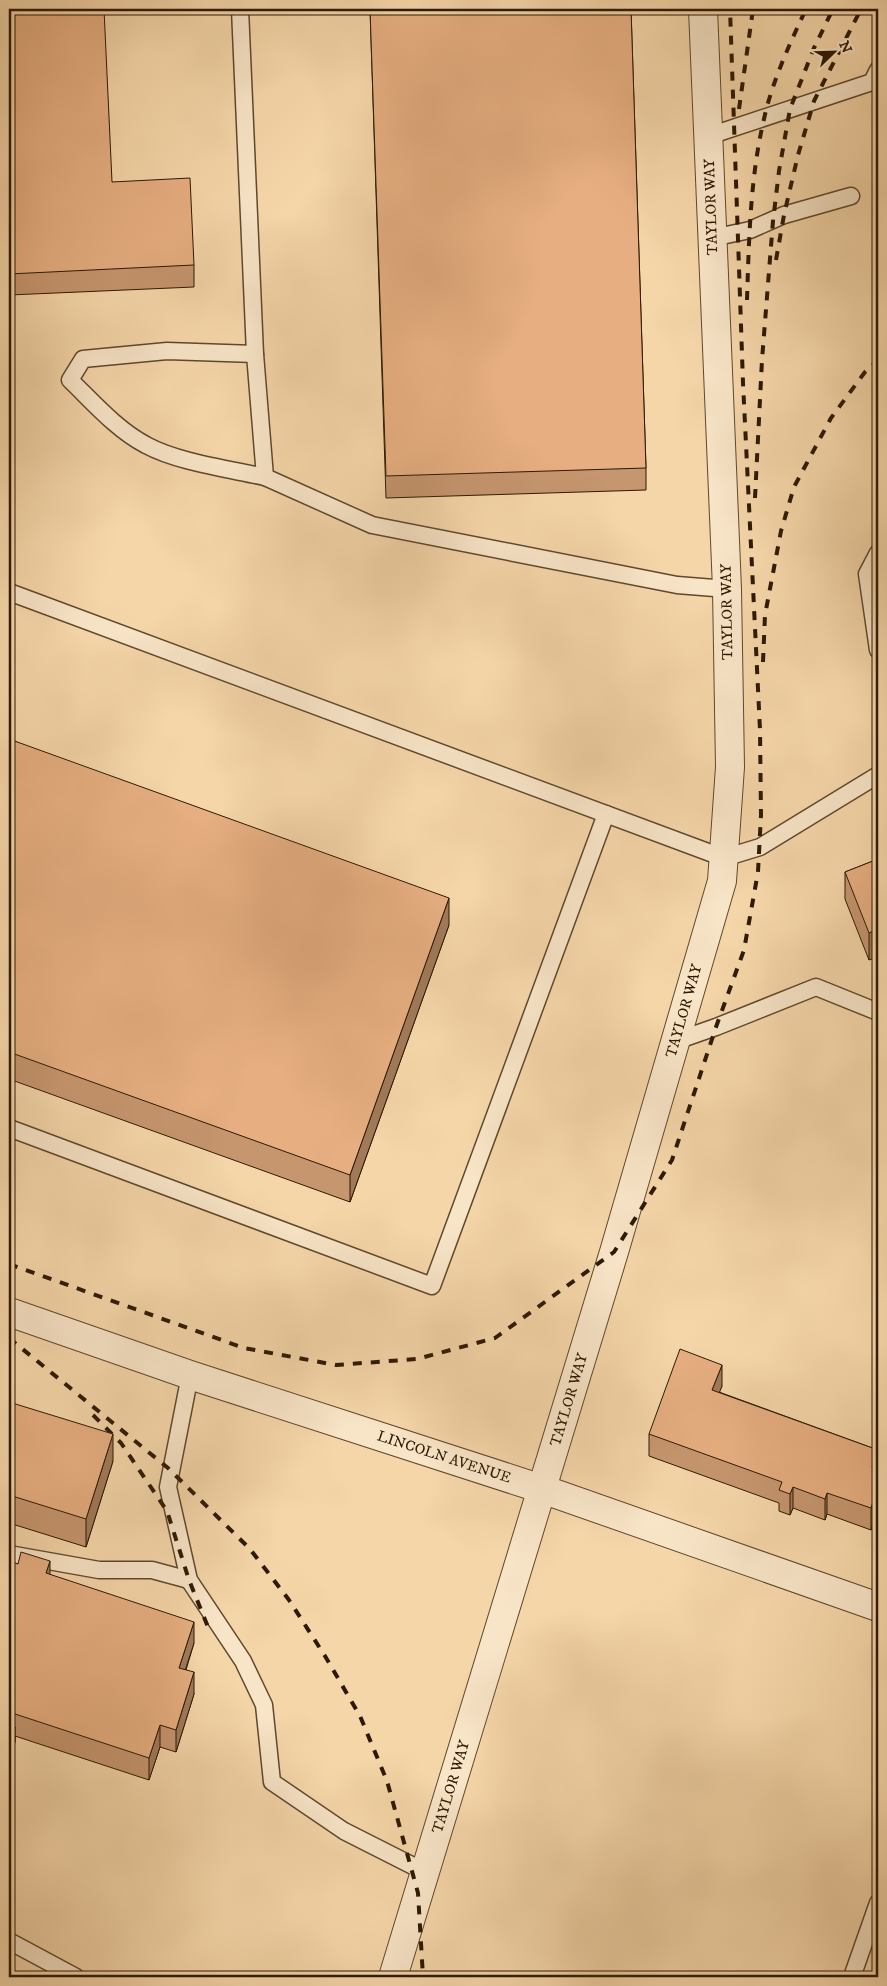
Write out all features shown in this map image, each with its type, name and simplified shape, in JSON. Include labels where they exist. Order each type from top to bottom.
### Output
[{"type":"street","name":"TAYLOR WAY","points":[[393,1977],[542,1489],[722,881],[730,767],[727,589],[704,9]]},
{"type":"street","name":"LINCOLN AVENUE","points":[[9,1312],[190,1374],[542,1489],[878,1606]]},
{"type":"lane","points":[[240,9],[256,354],[265,477]]},
{"type":"lane","points":[[709,136],[872,82],[878,70]]},
{"type":"lane","points":[[712,238],[750,230],[784,215],[851,196]]},
{"type":"lane","points":[[256,354],[167,351],[83,359],[70,380],[124,430],[145,445],[169,455],[265,477],[372,525],[677,585],[727,589]]},
{"type":"lane","points":[[878,553],[867,574],[878,650]]},
{"type":"lane","points":[[9,592],[724,858],[760,847],[878,775]]},
{"type":"lane","points":[[9,1128],[432,1286],[606,814]]},
{"type":"lane","points":[[676,1041],[816,987],[878,1012]]},
{"type":"lane","points":[[190,1374],[168,1487],[189,1580],[243,1661],[264,1706],[272,1782],[344,1831],[425,1872]]},
{"type":"lane","points":[[9,1554],[99,1570],[152,1570],[189,1580]]},
{"type":"lane","points":[[852,1977],[878,1903]]},
{"type":"lane","points":[[9,1941],[76,1977]]},
{"type":"building","points":[[9,9],[104,9],[112,182],[190,178],[194,265],[9,274]]},
{"type":"building","points":[[370,9],[631,9],[646,468],[386,476]]},
{"type":"building","points":[[9,739],[449,898],[350,1175],[9,1052]]},
{"type":"building","points":[[878,859],[878,929],[869,933],[845,872]]},
{"type":"building","points":[[680,1349],[722,1365],[712,1390],[878,1450],[872,1467],[878,1470],[878,1485],[871,1508],[827,1493],[825,1499],[793,1487],[790,1494],[779,1490],[782,1482],[649,1434]]},
{"type":"building","points":[[9,1402],[113,1434],[86,1519],[9,1495]]},
{"type":"building","points":[[21,1552],[50,1561],[46,1573],[194,1622],[179,1668],[194,1672],[176,1730],[160,1725],[149,1758],[9,1712],[9,1561],[18,1564]]},
{"type":"building","points":[[9,1725],[15,1727],[9,1746]]},
{"type":"railway","points":[[9,1264],[244,1348],[336,1365],[417,1359],[495,1338],[614,1252],[672,1160],[716,1027],[744,950],[758,872],[761,815],[760,730],[743,383],[730,9]]},
{"type":"railway","points":[[739,109],[753,9]]},
{"type":"railway","points":[[747,300],[751,209],[759,141],[767,105],[788,49],[806,9]]},
{"type":"railway","points":[[755,498],[762,360],[779,171],[790,109],[814,48],[833,9]]},
{"type":"railway","points":[[776,260],[798,155],[814,101],[861,9]]},
{"type":"railway","points":[[763,662],[765,615],[781,531],[794,487],[831,418],[865,372],[878,360]]},
{"type":"railway","points":[[9,1338],[168,1468],[250,1549],[289,1600],[360,1716],[387,1781],[418,1893],[423,1977]]},
{"type":"railway","points":[[93,1415],[121,1443],[167,1511],[189,1580],[210,1632]]}]
